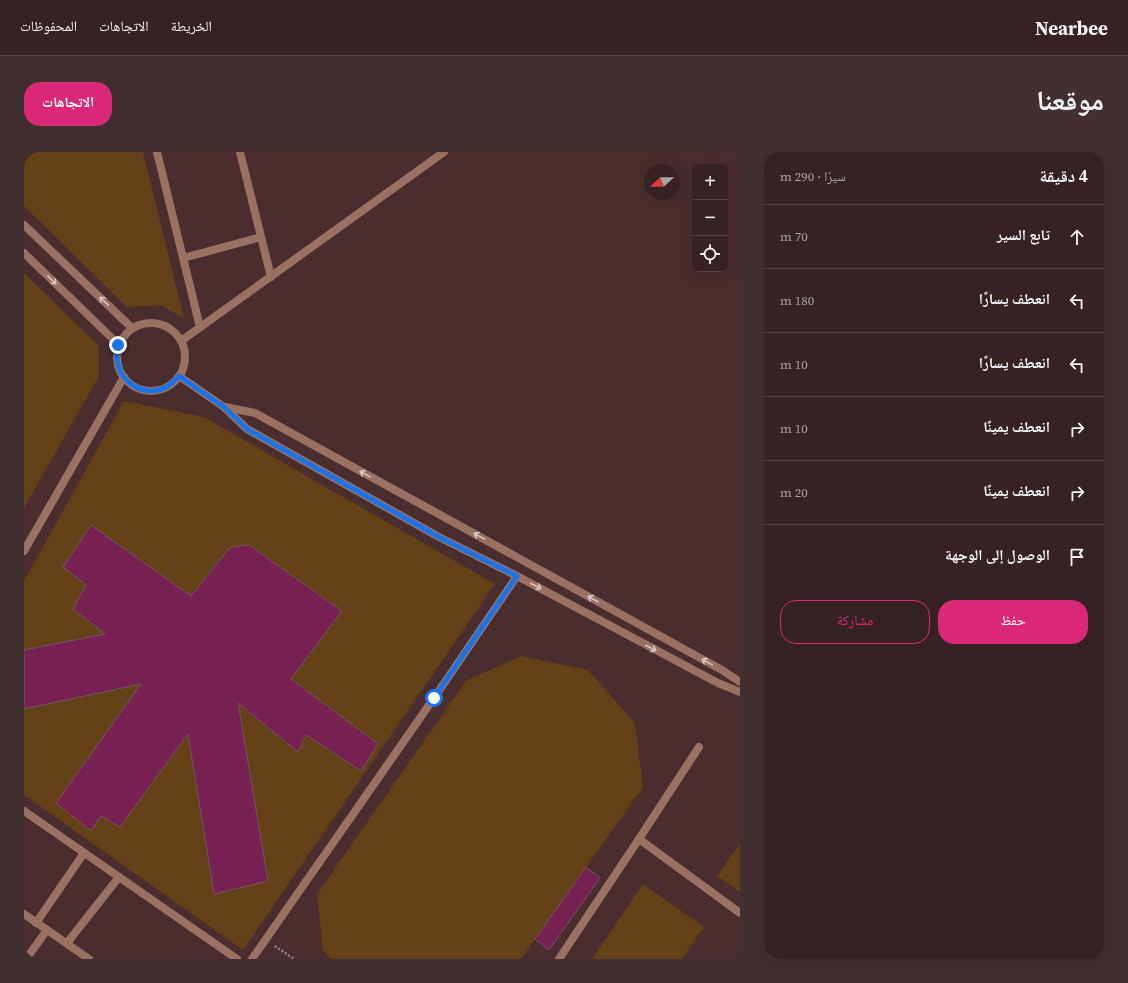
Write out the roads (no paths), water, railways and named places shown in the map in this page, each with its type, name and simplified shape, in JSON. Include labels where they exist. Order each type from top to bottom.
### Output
[{"type":"street","points":[[157,152],[200,327]]},
{"type":"street","points":[[240,152],[270,277]]},
{"type":"street","points":[[181,341],[444,152]]},
{"type":"street","points":[[24,225],[132,328]]},
{"type":"street","points":[[183,258],[261,238]]},
{"type":"street","points":[[24,253],[118,345]]},
{"type":"street","points":[[154,323],[165,326],[174,332],[181,341],[185,359],[183,368],[179,376],[172,384],[162,389],[152,391],[141,390],[124,378],[118,367],[116,356],[118,345],[124,335],[132,328],[142,324],[154,323]]},
{"type":"street","points":[[179,376],[224,407],[247,429],[439,537],[517,576],[718,683],[740,692]]},
{"type":"street","points":[[24,551],[124,378]]},
{"type":"street","points":[[224,407],[255,413],[715,666],[740,682]]},
{"type":"street","points":[[252,959],[517,576]]},
{"type":"street","points":[[559,959],[699,747]]},
{"type":"street","points":[[24,811],[237,959]]},
{"type":"street","points":[[639,840],[740,913]]},
{"type":"street","points":[[36,923],[84,853]]},
{"type":"street","points":[[67,944],[119,877]]},
{"type":"street","points":[[24,914],[89,959]]},
{"type":"street","points":[[26,959],[47,930]]}]
